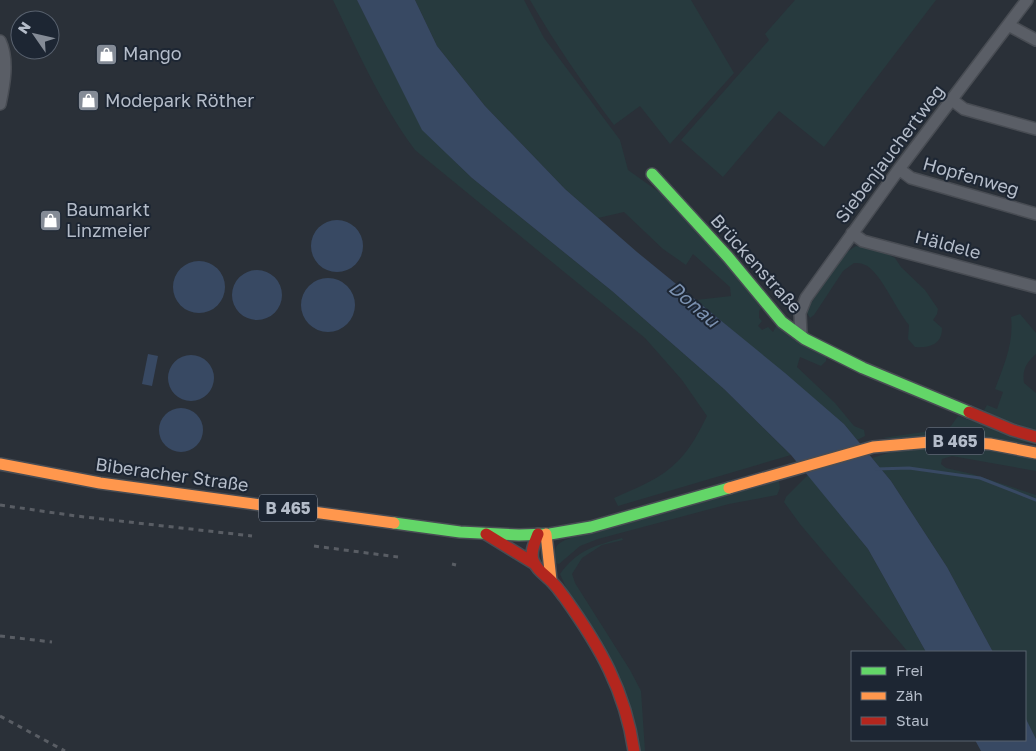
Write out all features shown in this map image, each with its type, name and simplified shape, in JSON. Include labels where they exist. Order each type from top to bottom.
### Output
[{"type":"main road","name":"Brückenstraße","points":[[652,174],[728,257],[782,322],[801,336],[864,368],[957,408],[1012,430],[1036,437]]},
{"type":"main road","name":"B 465","points":[[486,534],[542,534],[591,527],[873,447],[942,440],[990,444],[1036,453]]},
{"type":"main road","name":"Biberacher Straße","points":[[0,464],[100,483],[486,534]]},
{"type":"main road","points":[[486,534],[535,564],[551,580],[584,624],[602,653],[614,678],[627,715],[634,751]]},
{"type":"main road","points":[[535,564],[533,546],[542,534]]},
{"type":"main road","points":[[542,534],[551,580]]},
{"type":"street","name":"Siebenjauchertweg","points":[[801,336],[800,312],[806,298],[852,233],[1027,0]]},
{"type":"street","points":[[1008,25],[1036,40]]},
{"type":"street","points":[[0,41],[3,48],[4,83],[0,104]]},
{"type":"street","points":[[952,100],[964,109],[1036,129]]},
{"type":"street","name":"Hopfenweg","points":[[900,169],[911,178],[1036,214]]},
{"type":"street","name":"Häldele","points":[[852,233],[864,241],[1036,287]]},
{"type":"green space","points":[[333,0],[357,0],[423,130],[472,178],[612,291],[724,389],[791,455],[618,506],[614,498],[656,478],[683,456],[698,434],[707,416],[682,380],[645,338],[415,150],[381,96]]},
{"type":"green space","points":[[415,0],[524,0],[544,38],[620,140],[628,170],[673,202],[764,305],[759,311],[759,318],[762,321],[758,326],[762,330],[768,327],[773,332],[778,323],[826,356],[826,361],[821,366],[800,357],[797,367],[835,403],[854,426],[864,430],[865,436],[857,440],[844,424],[696,300],[731,296],[730,287],[693,254],[686,265],[663,249],[624,212],[598,218],[565,189],[485,106],[437,46]]},
{"type":"green space","points":[[530,0],[691,0],[734,73],[670,144],[640,106],[614,125],[570,64]]},
{"type":"green space","points":[[795,0],[936,0],[824,147],[779,111],[723,177],[681,140],[769,40],[765,34]]},
{"type":"green space","points":[[856,246],[877,249],[895,258],[901,267],[925,290],[938,309],[933,320],[942,328],[937,342],[930,346],[915,347],[908,339],[909,325],[886,288],[871,269],[861,264],[854,263],[843,271],[814,315],[810,318],[806,311],[842,255]]},
{"type":"green space","points":[[1020,314],[1036,333],[1036,354],[1026,367],[1024,383],[1036,393],[1036,431],[983,412],[987,405],[997,409],[1003,392],[995,389],[1010,345],[1011,317]]},
{"type":"green space","points":[[958,416],[1036,443],[882,438],[945,429],[951,426]]},
{"type":"green space","points":[[942,446],[984,448],[1036,459],[1036,471],[952,456],[942,459],[941,464],[946,468],[972,474],[1036,495],[1036,739],[1026,719],[1026,651],[992,651],[947,567],[891,481],[872,458],[891,452]]},
{"type":"green space","points":[[808,475],[868,549],[925,651],[907,651],[800,524],[784,502],[786,497]]},
{"type":"green space","points":[[779,481],[780,488],[777,495],[729,504],[598,539],[580,546],[559,564],[556,563],[555,552],[557,546],[562,541],[572,537]]},
{"type":"green space","points":[[622,538],[623,540],[602,545],[582,558],[572,574],[575,583],[630,670],[641,691],[645,751],[639,751],[560,574],[580,554],[587,550]]},
{"type":"water","name":"Donau","points":[[357,0],[415,0],[437,46],[485,106],[565,189],[637,252],[785,373],[844,424],[891,481],[947,567],[992,651],[925,651],[868,549],[791,455],[724,389],[612,291],[472,178],[422,130]]},
{"type":"water","points":[[337,220],[351,224],[359,232],[363,246],[359,260],[351,268],[337,272],[323,268],[315,260],[311,246],[315,232],[323,224]]},
{"type":"water","points":[[199,261],[209,263],[217,269],[223,277],[225,287],[223,297],[217,305],[209,311],[199,313],[189,311],[181,305],[175,297],[173,287],[175,277],[181,269],[189,263]]},
{"type":"water","points":[[252,270],[262,270],[275,277],[282,290],[282,300],[275,313],[262,320],[252,320],[243,316],[236,309],[232,300],[232,290],[236,281],[243,274]]},
{"type":"water","points":[[328,278],[338,280],[347,286],[353,295],[355,305],[353,315],[347,324],[338,330],[328,332],[318,330],[309,324],[303,315],[301,305],[303,295],[309,286],[318,280]]},
{"type":"water","points":[[148,354],[158,356],[152,386],[142,384]]},
{"type":"water","points":[[187,355],[195,355],[204,359],[210,365],[214,378],[210,391],[204,397],[195,401],[187,401],[178,397],[172,391],[168,382],[168,374],[172,365],[178,359]]},
{"type":"water","points":[[177,408],[185,408],[197,414],[203,430],[197,446],[185,452],[177,452],[165,446],[159,434],[159,426],[165,414]]},
{"type":"water","points":[[1026,719],[1036,739],[1036,751],[981,751],[976,741],[1026,741]]},
{"type":"waterway","points":[[876,469],[909,468],[980,478],[1036,500]]},
{"type":"railway","points":[[0,505],[76,516],[252,536]]},
{"type":"railway","points":[[314,546],[398,557]]},
{"type":"railway","points":[[452,564],[456,565]]},
{"type":"railway","points":[[0,636],[52,642]]},
{"type":"railway","points":[[0,716],[65,751]]},
{"type":"traffic: fast","points":[[652,174],[728,257],[782,322],[805,339],[863,368],[969,412]]},
{"type":"traffic: fast","points":[[394,523],[460,532],[519,535],[550,534],[591,527],[729,488]]},
{"type":"traffic: slow","points":[[729,488],[873,447],[942,441],[990,444],[1036,453]]},
{"type":"traffic: slow","points":[[0,464],[100,483],[394,523]]},
{"type":"traffic: slow","points":[[546,534],[551,580]]},
{"type":"traffic: jam","points":[[969,412],[1012,430],[1036,437]]},
{"type":"traffic: jam","points":[[486,534],[535,564]]},
{"type":"traffic: jam","points":[[538,534],[532,550],[534,564],[565,598],[600,652],[624,708],[634,751]]},
{"type":"place","name":"Mango","points":[[107,54]]},
{"type":"place","name":"Modepark Röther","points":[[89,101]]},
{"type":"place","name":"Baumarkt Linzmeier","points":[[50,220]]}]
